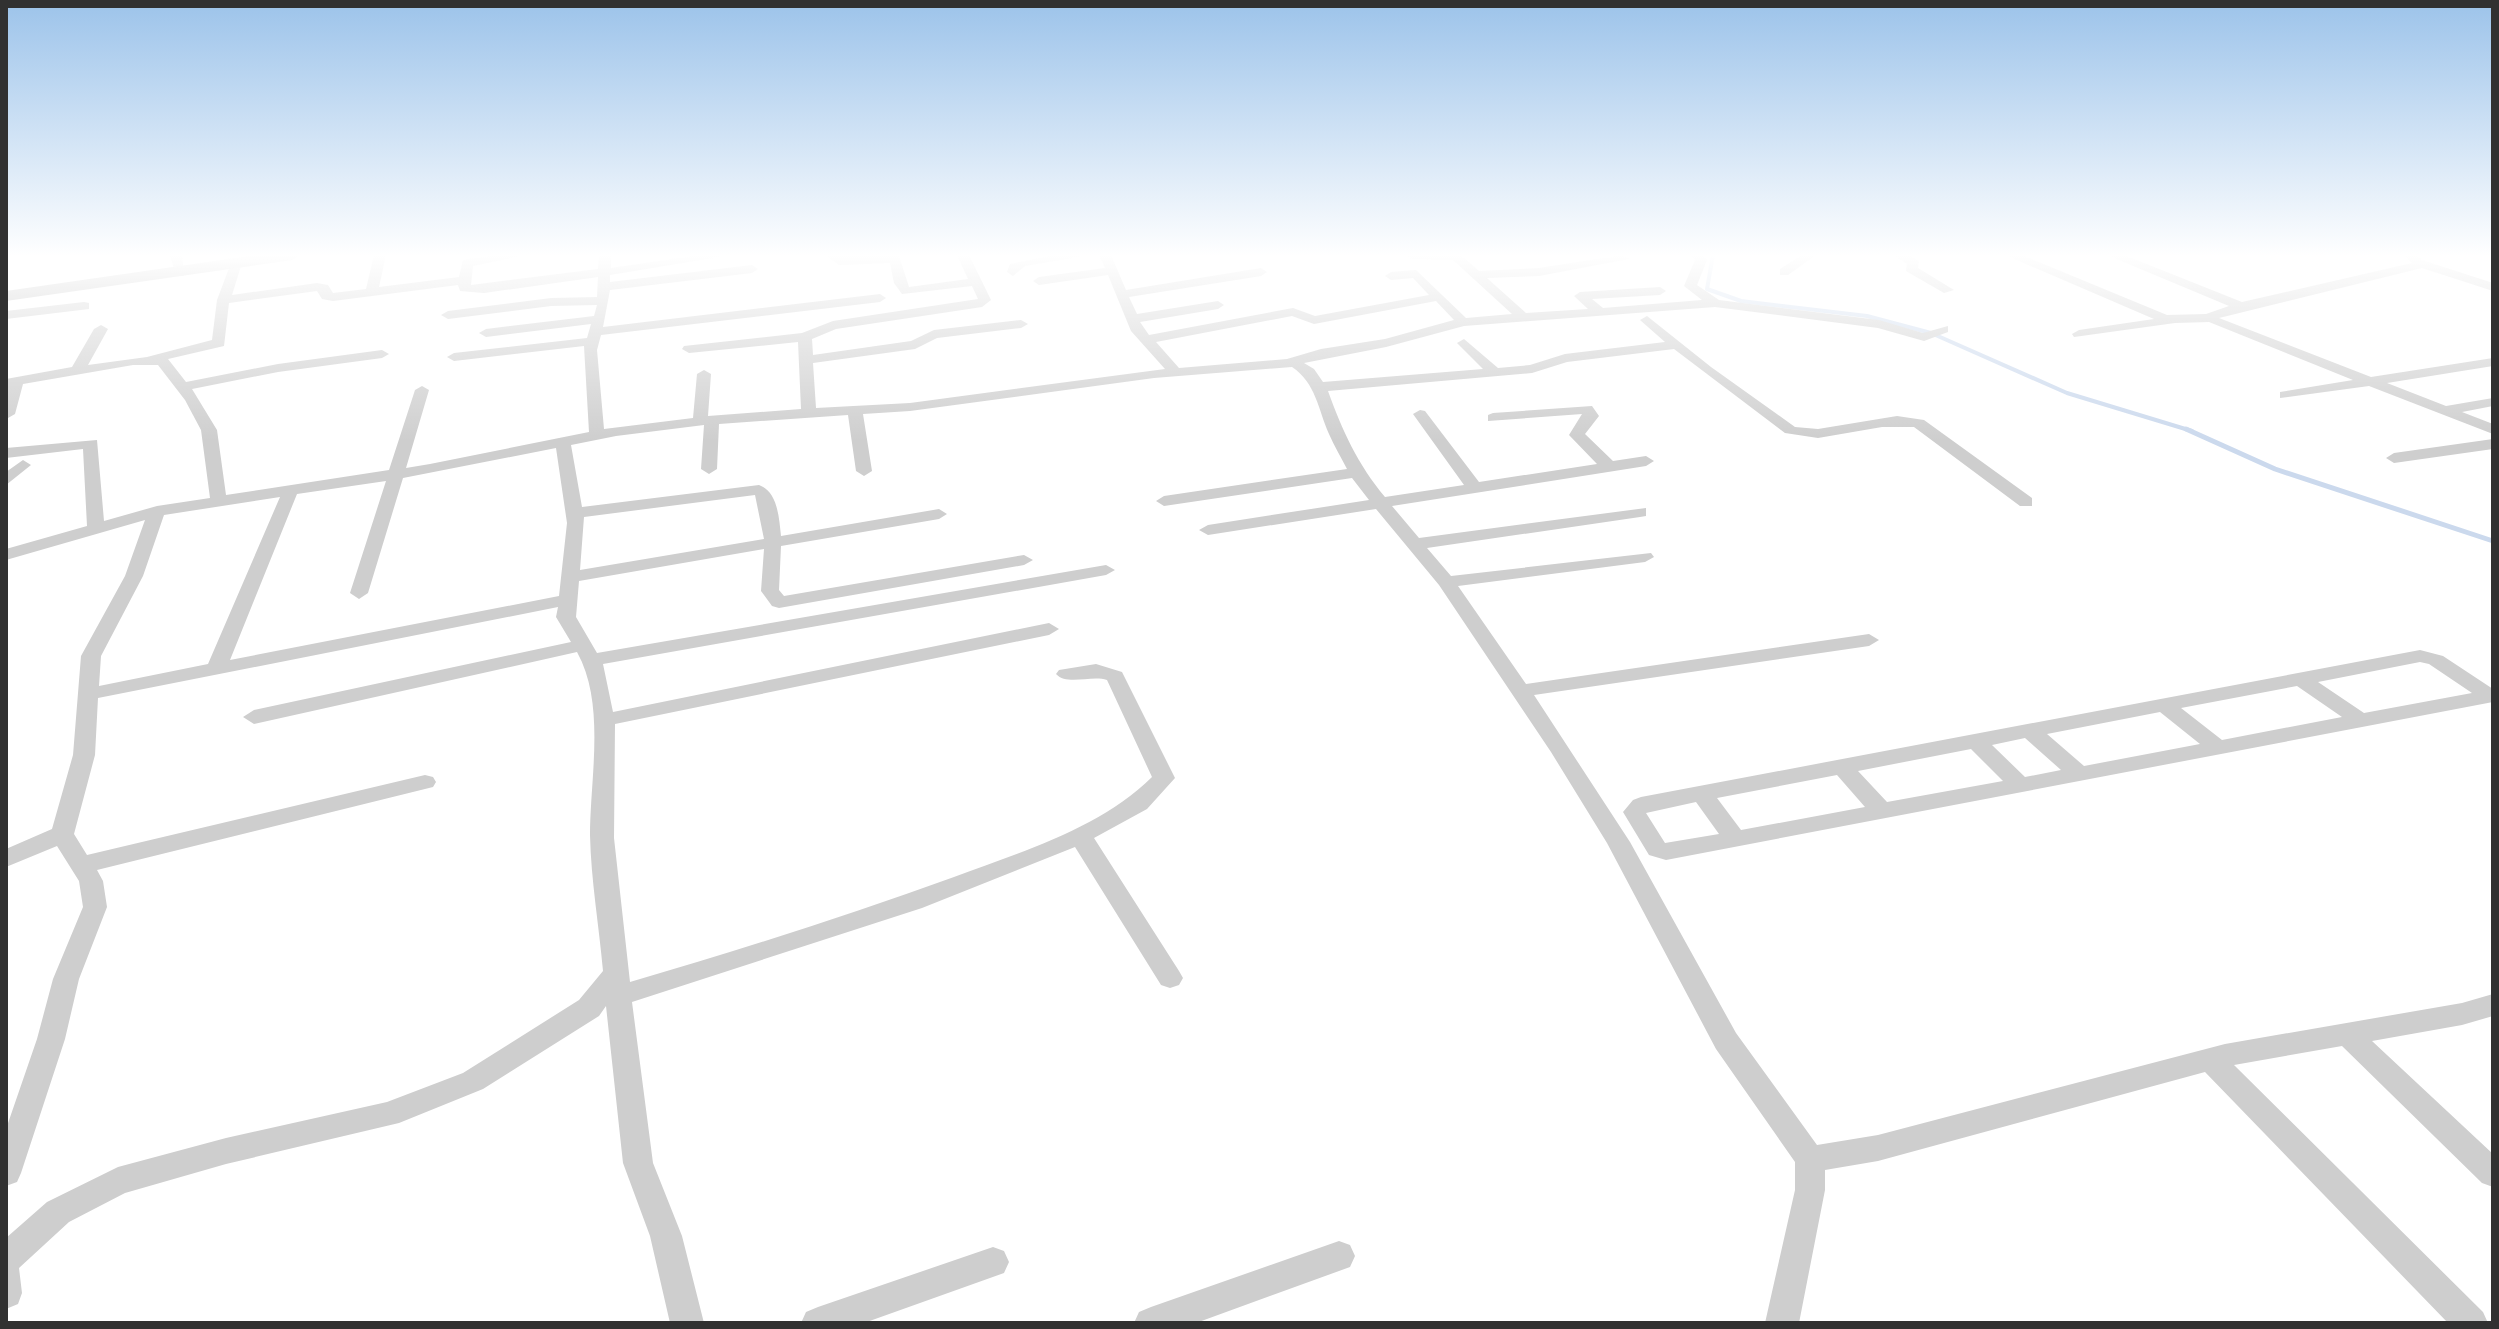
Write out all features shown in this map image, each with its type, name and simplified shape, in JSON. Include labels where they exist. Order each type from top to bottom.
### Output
[{"type":"street","points":[[8,414],[11,382],[150,359],[219,343],[221,317]]},
{"type":"street","points":[[597,434],[591,372],[599,317]]},
{"type":"street","points":[[454,357],[596,331],[716,317]]},
{"type":"street","points":[[689,349],[805,337],[833,325],[887,317]]},
{"type":"street","points":[[1144,317],[1132,319],[1145,340],[1175,372]]},
{"type":"street","points":[[1145,340],[1260,317]]},
{"type":"street","points":[[1306,317],[1314,320],[1330,317]]},
{"type":"street","points":[[1458,317],[1463,322]]},
{"type":"street","points":[[6,555],[96,526],[157,511],[218,499],[393,475],[597,434],[706,420],[910,407],[1175,372],[1292,362],[1321,353],[1386,343],[1463,322],[1537,317]]},
{"type":"street","points":[[1824,317],[1879,324],[1926,336],[1942,330]]},
{"type":"street","points":[[2162,317],[2172,321]]},
{"type":"street","points":[[2079,334],[2210,318],[2493,429]]},
{"type":"street","points":[[1647,320],[1790,430],[1805,433],[1896,421],[1917,423],[1935,432],[1954,451],[2026,502]]},
{"type":"street","points":[[805,360],[915,345],[934,334],[1021,324]]},
{"type":"street","points":[[77,371],[101,329]]},
{"type":"street","points":[[486,333],[596,331]]},
{"type":"street","points":[[805,337],[809,412]]},
{"type":"street","points":[[1464,343],[1494,372]]},
{"type":"street","points":[[1319,387],[1537,368],[1565,358],[1677,345]]},
{"type":"street","points":[[182,387],[278,368],[382,354]]},
{"type":"street","points":[[150,359],[167,364],[209,430],[218,499]]},
{"type":"street","points":[[1292,362],[1309,372],[1319,387],[1337,436],[1356,472],[1446,582],[1522,691],[1613,833],[1726,1041],[1810,1159],[1810,1190],[1782,1323]]},
{"type":"street","points":[[2285,395],[2493,362]]},
{"type":"street","points":[[704,374],[709,469]]},
{"type":"street","points":[[359,593],[393,475],[422,390]]},
{"type":"street","points":[[2446,410],[2493,402]]},
{"type":"street","points":[[1493,418],[1587,409],[1591,416],[1577,435],[1609,467]]},
{"type":"street","points":[[855,411],[864,471]]},
{"type":"street","points":[[1420,414],[1474,487]]},
{"type":"street","points":[[6,453],[91,443],[96,526]]},
{"type":"street","points":[[563,443],[575,513],[566,617],[598,678],[604,720],[601,825],[616,986],[638,1163],[666,1236],[687,1323]]},
{"type":"street","points":[[2394,458],[2493,444]]},
{"type":"street","points":[[1208,530],[1646,461]]},
{"type":"street","points":[[6,480],[23,465]]},
{"type":"street","points":[[1164,501],[1356,472]]},
{"type":"street","points":[[216,670],[240,608],[270,548],[291,489]]},
{"type":"street","points":[[575,513],[759,490],[768,499],[772,543],[770,591],[779,602],[1024,560]]},
{"type":"street","points":[[6,1173],[51,1039],[66,979],[95,907],[94,889],[62,834],[84,755],[91,656],[96,641],[134,576],[157,511]]},
{"type":"street","points":[[1416,544],[1640,512]]},
{"type":"street","points":[[88,694],[216,670],[772,543],[939,514]]},
{"type":"street","points":[[1446,582],[1645,557]]},
{"type":"street","points":[[254,717],[586,652],[1106,570]]},
{"type":"street","points":[[604,720],[1049,629]]},
{"type":"street","points":[[1522,691],[1869,640]]},
{"type":"street","points":[[2420,656],[2436,660],[2491,695],[1666,852],[1657,849],[1634,812],[1637,806],[1701,793],[2165,706],[2420,656]]},
{"type":"street","points":[[6,1259],[58,1212],[118,1181],[226,1151],[389,1114],[473,1081],[589,1008],[616,986],[854,923],[1080,835],[1151,797],[1161,789],[1164,778],[1115,676],[1096,670],[1066,674]]},
{"type":"street","points":[[2301,679],[2361,721]]},
{"type":"street","points":[[2165,706],[2219,748]]},
{"type":"street","points":[[2031,732],[2080,774]]},
{"type":"street","points":[[1976,742],[2021,785]]},
{"type":"street","points":[[1842,766],[1882,812]]},
{"type":"street","points":[[79,866],[425,782]]},
{"type":"street","points":[[1701,793],[1736,839]]},
{"type":"street","points":[[1613,833],[1644,829]]},
{"type":"street","points":[[6,859],[62,834]]},
{"type":"street","points":[[1080,835],[1170,978]]},
{"type":"street","points":[[1810,1159],[1878,1148],[2210,1059],[2347,1034],[2486,1015]]},
{"type":"street","points":[[2347,1034],[2493,1174]]},
{"type":"street","points":[[2210,1059],[2471,1323]]},
{"type":"street","points":[[1151,1323],[1339,1256]]},
{"type":"street","points":[[818,1323],[993,1262]]},
{"type":"street","points":[[6,1276],[6,1293]]},
{"type":"waterway","points":[[1871,317],[1931,333],[2067,393],[2187,430]]},
{"type":"waterway","points":[[2187,430],[2192,431]]},
{"type":"waterway","points":[[2187,430],[2275,469],[2493,541]]}]
